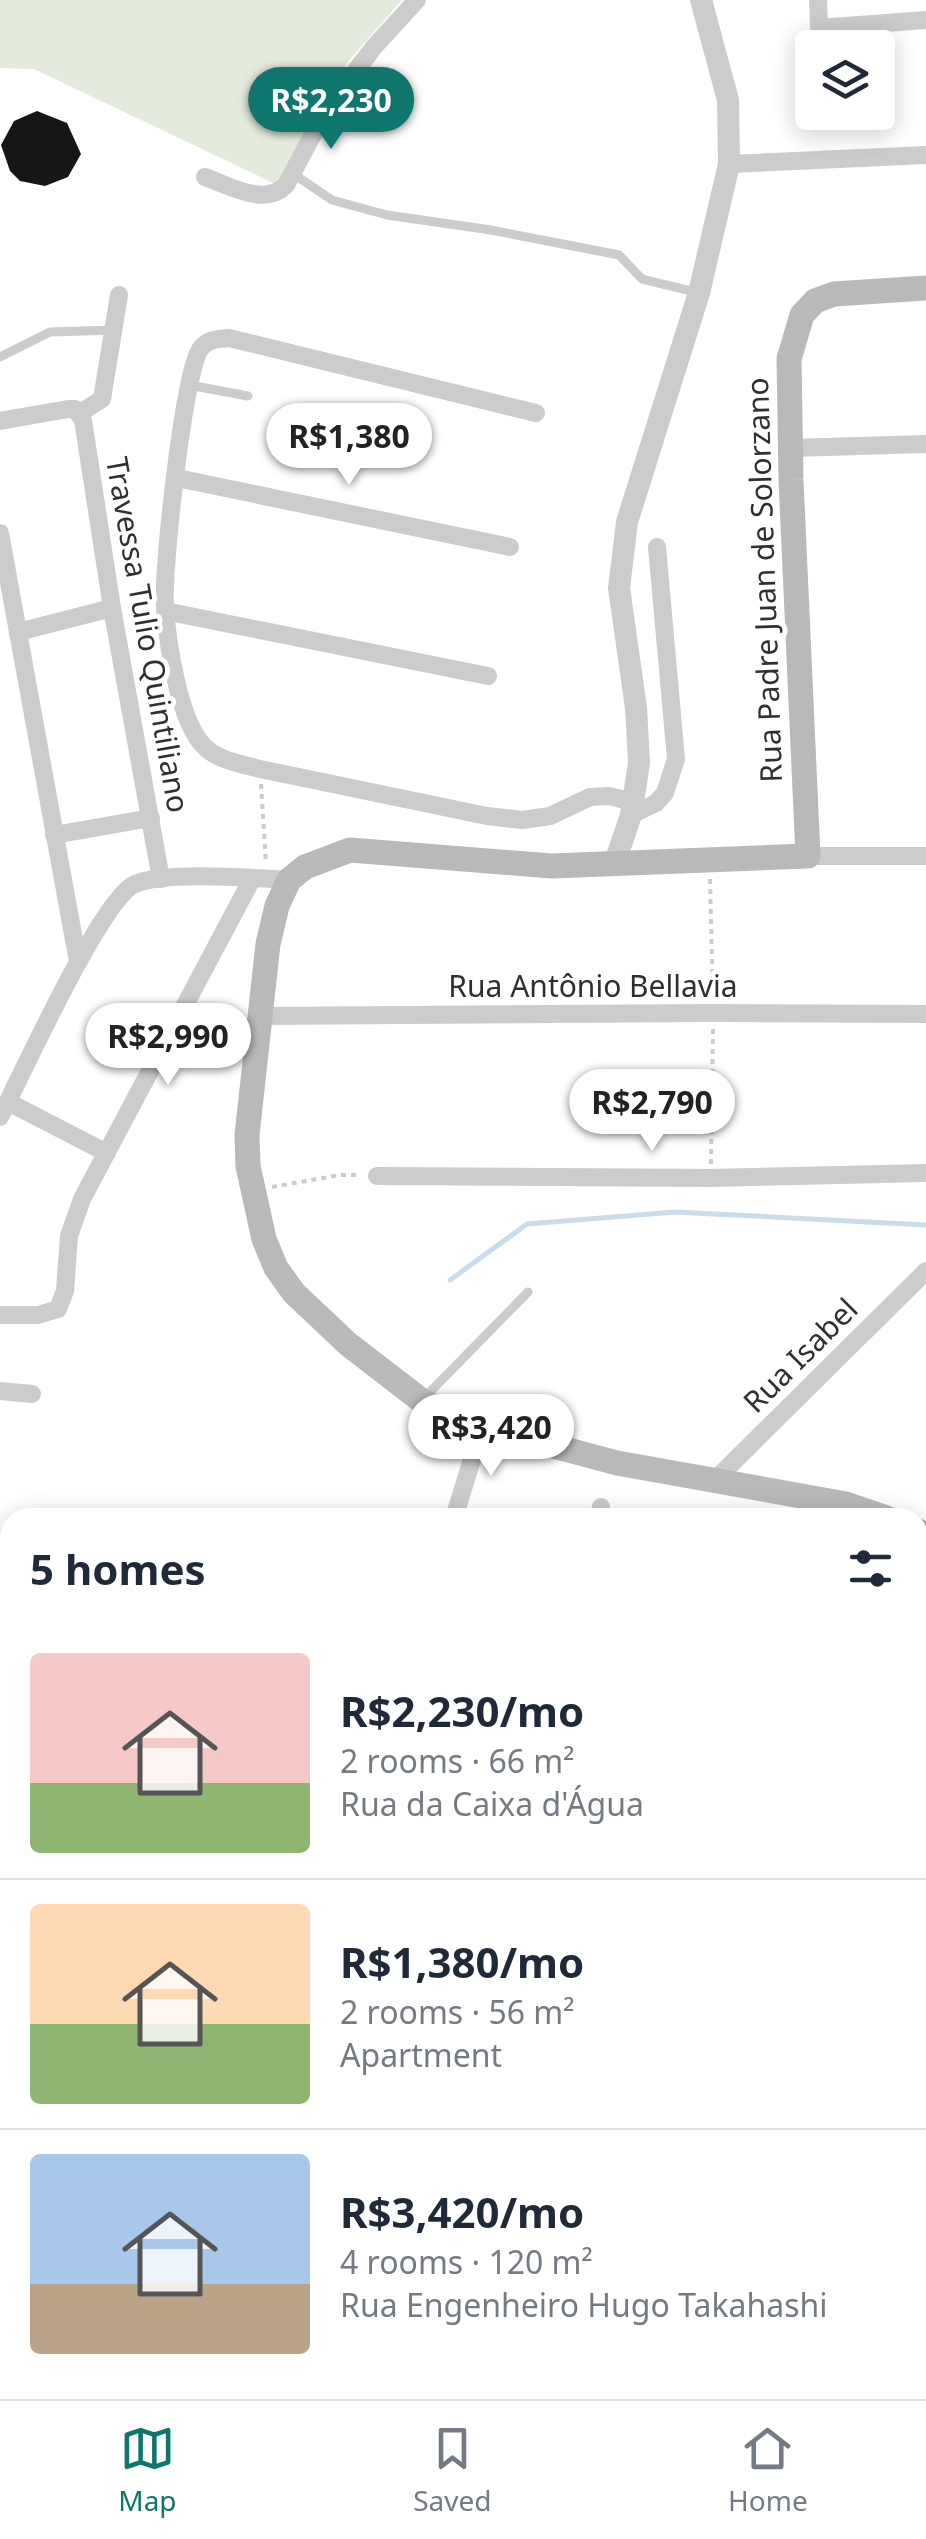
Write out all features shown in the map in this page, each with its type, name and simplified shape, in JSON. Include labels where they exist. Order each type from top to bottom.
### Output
[{"type":"main road","name":"Rua Padre Juan de Solorzano","points":[[808,856],[789,360],[802,316],[815,301],[834,294],[926,288]]},
{"type":"main road","points":[[808,856],[552,866],[350,850],[269,880],[277,906],[268,944],[247,1134],[253,1192],[264,1239],[276,1268],[294,1293],[348,1344],[422,1401],[482,1427],[617,1463],[858,1508]]},
{"type":"street","points":[[205,177],[266,196],[277,194],[327,108],[417,0]]},
{"type":"street","points":[[615,862],[632,808],[640,762],[620,588],[627,522],[699,293],[729,164],[728,100],[701,0]]},
{"type":"street","points":[[818,0],[819,28],[926,20]]},
{"type":"street","points":[[729,164],[926,155]]},
{"type":"street","points":[[0,422],[74,411],[102,399],[119,295]]},
{"type":"street","points":[[536,413],[229,338],[213,339],[202,345],[194,358],[177,478],[166,566],[165,611],[179,690],[204,748],[260,769],[486,816],[522,820],[550,816],[590,798],[609,796],[632,808],[656,803],[665,793],[676,759],[657,546]]},
{"type":"street","name":"Travessa Tulio Quintiliano","points":[[74,411],[161,879]]},
{"type":"street","points":[[791,448],[926,444]]},
{"type":"street","points":[[177,478],[510,547]]},
{"type":"street","points":[[0,533],[78,962]]},
{"type":"street","points":[[18,632],[112,608]]},
{"type":"street","points":[[165,611],[488,676]]},
{"type":"street","points":[[54,835],[150,818]]},
{"type":"street","points":[[808,856],[926,856]]},
{"type":"street","points":[[107,1153],[4,1109],[78,962],[115,900],[137,883],[161,879],[269,880]]},
{"type":"street","points":[[0,1315],[38,1316],[58,1309],[65,1291],[72,1226],[82,1199],[269,880]]},
{"type":"street","name":"Rua Antônio Bellavia","points":[[260,1016],[926,1014]]},
{"type":"street","points":[[378,1176],[710,1178],[926,1173]]},
{"type":"street","name":"Rua Isabel","points":[[714,1480],[926,1271]]},
{"type":"street","points":[[0,1391],[32,1394]]},
{"type":"street","points":[[457,1508],[482,1427]]},
{"type":"lane","points":[[292,173],[332,200],[387,215],[620,255],[642,279],[699,293]]},
{"type":"lane","points":[[0,357],[50,332],[113,330]]},
{"type":"lane","points":[[190,385],[248,396]]},
{"type":"lane","points":[[422,1401],[528,1292]]},
{"type":"path","points":[[260,769],[269,880]]},
{"type":"path","points":[[710,859],[710,1178]]},
{"type":"path","points":[[253,1192],[340,1175]]},
{"type":"shaded area","points":[[0,0],[402,0],[346,64],[286,189],[34,69],[0,68]]},
{"type":"building","points":[[37,111],[67,123],[81,154],[68,177],[45,186],[20,181],[10,171],[1,145],[14,121]]},
{"type":"waterway","points":[[450,1280],[527,1224],[675,1212],[926,1225]]}]
